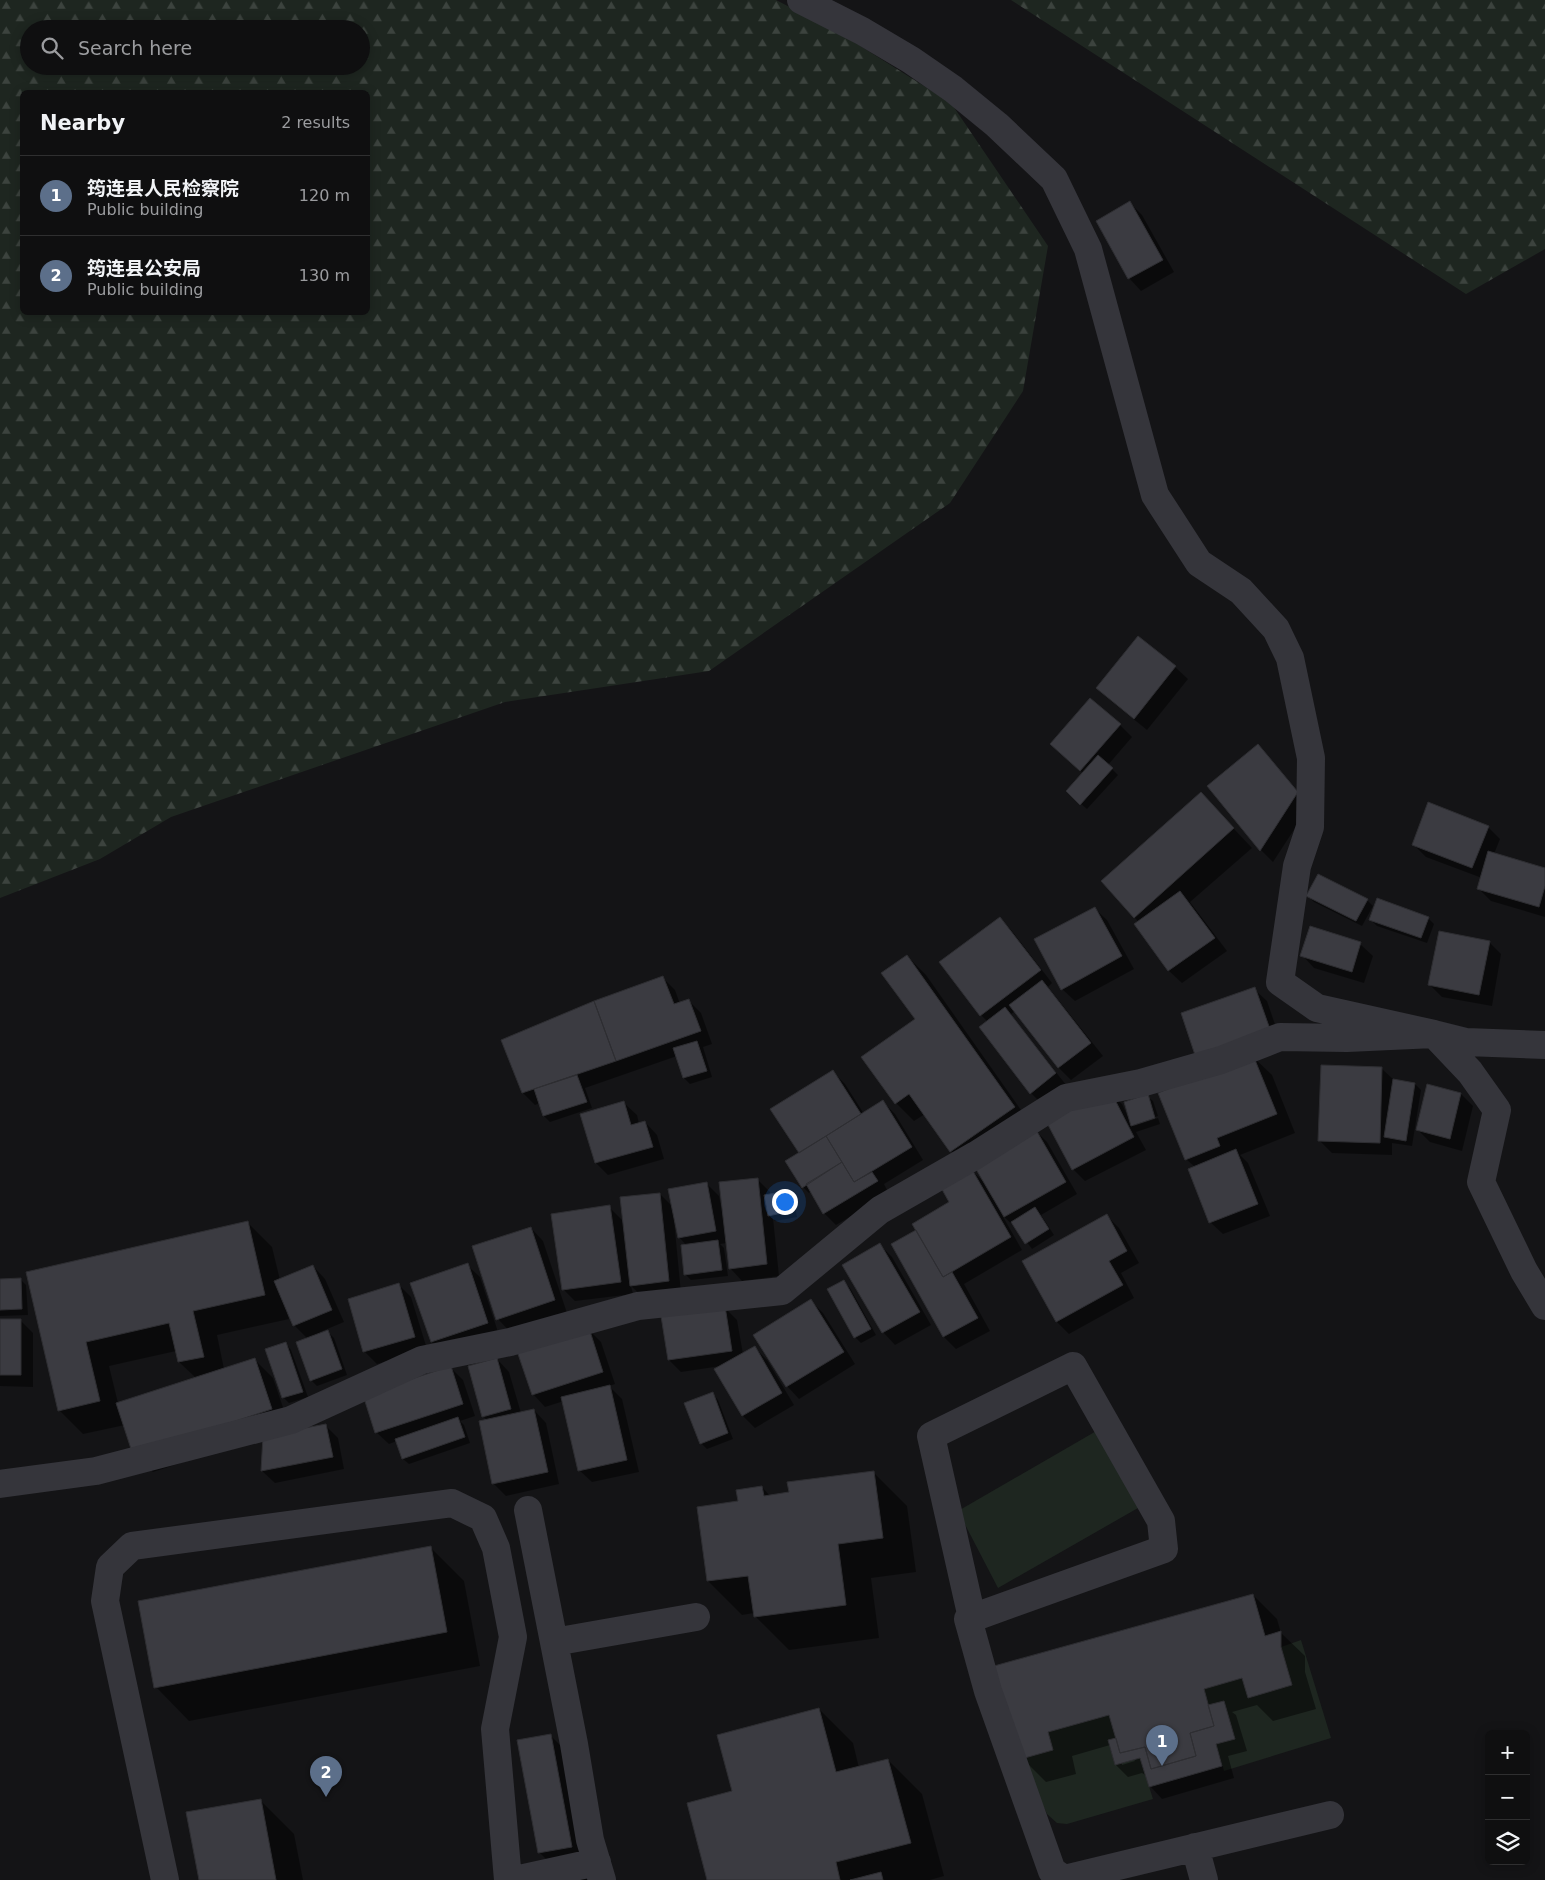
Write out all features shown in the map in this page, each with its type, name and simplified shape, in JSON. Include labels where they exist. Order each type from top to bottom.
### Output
[{"type":"street","points":[[801,0],[862,31],[911,60],[953,89],[996,125],[1054,179],[1088,249],[1155,495],[1199,563],[1241,592],[1276,629],[1290,658],[1311,758],[1310,826],[1296,866],[1280,982],[1317,1008],[1466,1042],[1545,1045]]},
{"type":"street","points":[[0,1484],[96,1471],[291,1420],[422,1360],[510,1342],[638,1306],[782,1291],[880,1210],[976,1155],[1066,1098],[1141,1083],[1221,1060],[1280,1037],[1347,1038],[1434,1034],[1470,1072],[1497,1110],[1481,1182],[1524,1271],[1545,1306]]},
{"type":"street","points":[[972,1618],[931,1436],[1073,1366],[1161,1521],[1164,1549],[972,1618],[968,1619],[988,1691],[1052,1871],[1064,1879],[1330,1815]]},
{"type":"street","points":[[165,1880],[105,1601],[110,1567],[132,1546],[452,1503],[483,1518],[496,1548],[513,1637],[495,1729],[508,1880]]},
{"type":"street","points":[[514,1880],[599,1871],[590,1840],[574,1744],[528,1510]]},
{"type":"street","points":[[554,1642],[696,1617]]},
{"type":"street","points":[[1195,1846],[1204,1880]]},
{"type":"green space","points":[[0,0],[776,0],[838,32],[951,103],[1048,246],[1023,391],[950,503],[709,671],[505,702],[171,817],[100,859],[0,898]]},
{"type":"green space","points":[[1011,0],[1545,0],[1545,249],[1466,294]]},
{"type":"green space","points":[[1105,1426],[1145,1504],[998,1588],[958,1511]]},
{"type":"green space","points":[[1301,1640],[1331,1738],[1224,1771],[1216,1744],[1235,1738],[1224,1702],[1208,1705],[1204,1689],[1242,1678],[1248,1698],[1292,1685],[1281,1647]]},
{"type":"green space","points":[[1109,1715],[1116,1738],[1108,1741],[1115,1765],[1140,1758],[1153,1799],[1067,1824],[1057,1823],[1047,1814],[1021,1759],[1053,1750],[1048,1732]]},
{"type":"building","points":[[1130,201],[1163,260],[1128,279],[1096,221]]},
{"type":"building","points":[[1138,636],[1176,666],[1134,719],[1096,688]]},
{"type":"building","points":[[1090,698],[1121,724],[1080,771],[1050,744]]},
{"type":"building","points":[[1258,744],[1298,792],[1260,851],[1207,786]]},
{"type":"building","points":[[1098,755],[1113,768],[1080,805],[1066,791]]},
{"type":"building","points":[[1201,792],[1234,828],[1134,918],[1101,881]]},
{"type":"building","points":[[1428,802],[1489,826],[1472,868],[1412,845]]},
{"type":"building","points":[[1488,851],[1545,868],[1545,886],[1539,907],[1477,889]]},
{"type":"building","points":[[1318,874],[1368,899],[1356,921],[1306,896]]},
{"type":"building","points":[[1180,891],[1215,938],[1168,971],[1134,924]]},
{"type":"building","points":[[1377,898],[1429,917],[1421,938],[1369,920]]},
{"type":"building","points":[[1095,907],[1122,956],[1061,990],[1034,939]]},
{"type":"building","points":[[1000,917],[1041,970],[980,1016],[939,962]]},
{"type":"building","points":[[1310,926],[1361,942],[1352,972],[1300,956]]},
{"type":"building","points":[[1439,931],[1490,941],[1479,995],[1428,985]]},
{"type":"building","points":[[907,955],[1015,1107],[950,1152],[909,1094],[895,1104],[861,1057],[915,1019],[881,973]]},
{"type":"building","points":[[663,976],[674,1004],[689,999],[701,1031],[616,1061],[594,1001]]},
{"type":"building","points":[[1042,980],[1091,1043],[1058,1068],[1009,1005]]},
{"type":"building","points":[[1255,987],[1271,1032],[1196,1058],[1181,1013]]},
{"type":"building","points":[[594,1001],[616,1061],[522,1093],[501,1040]]},
{"type":"building","points":[[1005,1007],[1056,1073],[1030,1094],[979,1027]]},
{"type":"building","points":[[697,1041],[707,1071],[683,1078],[673,1048]]},
{"type":"building","points":[[1253,1055],[1277,1114],[1217,1138],[1220,1146],[1185,1160],[1158,1093]]},
{"type":"building","points":[[1321,1065],[1382,1067],[1380,1143],[1318,1141]]},
{"type":"building","points":[[833,1070],[861,1114],[799,1153],[770,1109]]},
{"type":"building","points":[[577,1075],[587,1102],[543,1116],[534,1089]]},
{"type":"building","points":[[1393,1079],[1415,1083],[1406,1141],[1384,1137]]},
{"type":"building","points":[[1427,1084],[1461,1093],[1450,1139],[1416,1130]]},
{"type":"building","points":[[1110,1090],[1134,1137],[1072,1170],[1047,1123]]},
{"type":"building","points":[[1148,1094],[1155,1118],[1131,1126],[1124,1102]]},
{"type":"building","points":[[883,1100],[912,1147],[854,1182],[826,1136]]},
{"type":"building","points":[[624,1101],[631,1125],[645,1121],[653,1147],[595,1163],[580,1114]]},
{"type":"building","points":[[1035,1128],[1066,1182],[1004,1217],[973,1164]]},
{"type":"building","points":[[826,1136],[842,1162],[802,1188],[785,1161]]},
{"type":"building","points":[[1236,1149],[1258,1204],[1209,1223],[1188,1169]]},
{"type":"building","points":[[842,1162],[854,1182],[872,1172],[878,1181],[823,1214],[806,1184]]},
{"type":"building","points":[[970,1166],[1011,1237],[943,1277],[912,1224],[949,1202],[939,1184]]},
{"type":"building","points":[[758,1178],[767,1264],[729,1269],[719,1182]]},
{"type":"building","points":[[707,1182],[716,1231],[678,1238],[668,1189]]},
{"type":"building","points":[[788,1191],[791,1211],[768,1216],[764,1195]]},
{"type":"building","points":[[660,1193],[669,1281],[630,1286],[620,1197]]},
{"type":"building","points":[[610,1205],[621,1282],[562,1290],[551,1214]]},
{"type":"building","points":[[1035,1207],[1049,1229],[1025,1244],[1011,1222]]},
{"type":"building","points":[[1107,1214],[1127,1251],[1109,1261],[1123,1285],[1056,1322],[1022,1261]]},
{"type":"building","points":[[248,1221],[265,1295],[193,1311],[204,1357],[178,1362],[169,1323],[86,1342],[100,1401],[58,1411],[26,1272]]},
{"type":"building","points":[[531,1227],[555,1300],[496,1320],[472,1246]]},
{"type":"building","points":[[916,1230],[943,1277],[952,1272],[978,1318],[943,1337],[891,1244]]},
{"type":"building","points":[[718,1240],[722,1270],[684,1275],[681,1245]]},
{"type":"building","points":[[880,1243],[920,1312],[882,1333],[842,1265]]},
{"type":"building","points":[[468,1263],[488,1323],[431,1342],[410,1283]]},
{"type":"building","points":[[313,1265],[332,1310],[293,1326],[274,1281]]},
{"type":"building","points":[[21,1278],[22,1309],[0,1310],[0,1279]]},
{"type":"building","points":[[844,1280],[871,1329],[854,1338],[827,1289]]},
{"type":"building","points":[[399,1283],[415,1337],[363,1352],[348,1299]]},
{"type":"building","points":[[811,1299],[844,1352],[786,1387],[753,1335]]},
{"type":"building","points":[[725,1306],[732,1351],[668,1360],[661,1316]]},
{"type":"building","points":[[0,1319],[21,1319],[21,1375],[0,1375]]},
{"type":"building","points":[[589,1328],[603,1372],[532,1395],[517,1351]]},
{"type":"building","points":[[328,1330],[342,1369],[310,1381],[296,1342]]},
{"type":"building","points":[[286,1342],[303,1392],[282,1398],[265,1349]]},
{"type":"building","points":[[755,1346],[782,1393],[742,1416],[714,1369]]},
{"type":"building","points":[[255,1358],[272,1409],[133,1455],[116,1403]]},
{"type":"building","points":[[497,1358],[511,1409],[482,1417],[468,1366]]},
{"type":"building","points":[[451,1366],[463,1404],[375,1433],[363,1395]]},
{"type":"building","points":[[610,1385],[627,1460],[578,1471],[561,1397]]},
{"type":"building","points":[[713,1392],[728,1433],[700,1444],[684,1403]]},
{"type":"building","points":[[534,1409],[548,1472],[492,1484],[479,1421]]},
{"type":"building","points":[[458,1417],[465,1437],[402,1459],[395,1439]]},
{"type":"building","points":[[326,1424],[333,1457],[261,1471],[263,1436]]},
{"type":"building","points":[[874,1471],[883,1538],[838,1544],[846,1605],[754,1617],[748,1576],[707,1581],[697,1507],[738,1501],[736,1490],[762,1486],[764,1496],[789,1492],[787,1482]]},
{"type":"building","points":[[431,1546],[447,1632],[154,1688],[138,1601]]},
{"type":"building","points":[[1253,1594],[1265,1636],[1281,1631],[1281,1647],[1292,1685],[1248,1698],[1242,1678],[1204,1689],[1214,1726],[1190,1733],[1196,1756],[1151,1769],[1145,1747],[1120,1753],[1109,1715],[1048,1732],[1053,1750],[1021,1759],[994,1666]]},
{"type":"building","points":[[1224,1701],[1235,1739],[1216,1744],[1222,1766],[1149,1787],[1140,1758],[1115,1765],[1108,1740],[1116,1738],[1120,1753],[1145,1747],[1151,1769],[1196,1756],[1190,1733],[1214,1726],[1208,1705]]},
{"type":"building","points":[[819,1708],[836,1772],[888,1759],[911,1843],[836,1862],[840,1880],[707,1880],[687,1803],[732,1791],[717,1735]]},
{"type":"building","points":[[551,1734],[572,1847],[538,1853],[517,1740]]},
{"type":"building","points":[[261,1799],[276,1880],[199,1880],[186,1812]]},
{"type":"building","points":[[881,1872],[883,1880],[850,1880]]},
{"type":"place","name":"筠连县人民检察院","points":[[1162,1766]]},
{"type":"place","name":"筠连县公安局","points":[[326,1797]]}]
